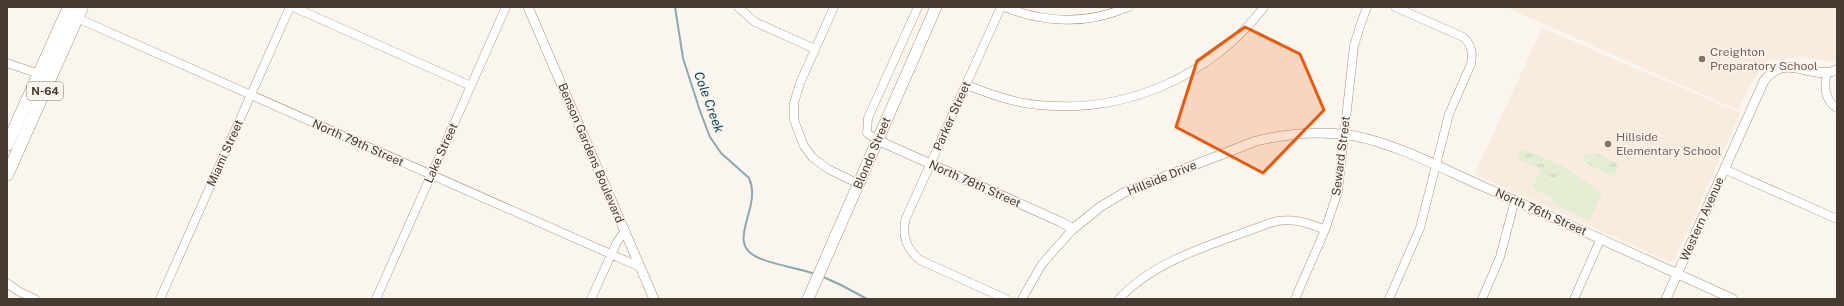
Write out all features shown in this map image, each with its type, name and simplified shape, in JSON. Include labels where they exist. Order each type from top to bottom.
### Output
[{"type":"main road","name":"N-64","points":[[7,145],[69,7]]},
{"type":"main road","name":"Blondo Street","points":[[810,296],[936,7]]},
{"type":"main road","name":"N-64","points":[[7,175],[79,13]]},
{"type":"street","name":"Miami Street","points":[[160,299],[290,7]]},
{"type":"street","points":[[293,7],[471,86]]},
{"type":"street","name":"Lake Street","points":[[376,299],[506,7]]},
{"type":"street","name":"Benson Gardens Boulevard","points":[[528,7],[654,299]]},
{"type":"street","points":[[738,7],[755,22],[815,49]]},
{"type":"street","points":[[834,7],[796,96],[794,112],[796,126],[804,146],[817,162],[831,171],[859,184]]},
{"type":"street","points":[[877,140],[867,132],[868,118],[918,7]]},
{"type":"street","name":"Parker Street","points":[[1001,7],[906,218],[904,230],[910,250],[916,257],[927,264],[1006,299]]},
{"type":"street","points":[[1004,7],[1032,17],[1063,21],[1092,18],[1128,7]]},
{"type":"street","points":[[966,85],[1016,101],[1038,105],[1086,106],[1134,96],[1176,80],[1201,66],[1237,38],[1264,7]]},
{"type":"street","name":"Seward Street","points":[[1295,299],[1326,230],[1338,191],[1354,46],[1367,7]]},
{"type":"street","points":[[1389,299],[1420,228],[1449,114],[1471,64],[1472,50],[1463,37],[1395,7]]},
{"type":"street","name":"North 79th Street","points":[[79,13],[251,95],[640,267]]},
{"type":"street","points":[[7,63],[50,79]]},
{"type":"street","name":"Western Avenue","points":[[1666,299],[1762,84],[1771,73],[1784,67],[1791,66],[1817,73],[1837,70]]},
{"type":"street","points":[[1827,72],[1826,96],[1830,103],[1837,108]]},
{"type":"street","name":"Hillside Drive","points":[[1022,299],[1042,264],[1073,229],[1100,207],[1125,192],[1274,136],[1316,132],[1345,135]]},
{"type":"street","name":"North 76th Street","points":[[1345,135],[1386,145],[1436,166],[1601,238],[1733,299]]},
{"type":"street","name":"North 78th Street","points":[[877,140],[1061,222],[1073,229]]},
{"type":"street","points":[[1724,169],[1837,219]]},
{"type":"street","points":[[1482,299],[1500,257],[1515,200]]},
{"type":"street","points":[[1119,299],[1135,283],[1156,268],[1270,223],[1287,220],[1301,221],[1326,230]]},
{"type":"street","points":[[592,299],[612,254],[625,231]]},
{"type":"street","points":[[1574,299],[1601,238]]},
{"type":"street","points":[[7,283],[35,299]]},
{"type":"highlighted area","points":[[1245,27],[1300,54],[1324,110],[1263,173],[1176,127],[1197,61]]},
{"type":"shaded area","name":"Creighton Preparatory School","points":[[1506,7],[1837,7],[1837,58],[1831,62],[1799,57],[1767,61],[1753,79],[1738,110]]},
{"type":"shaded area","name":"Hillside Elementary School","points":[[1542,28],[1740,113],[1674,261],[1668,261],[1475,174]]},
{"type":"green space","points":[[1522,148],[1564,167],[1560,181],[1539,174],[1541,170],[1517,159]]},
{"type":"green space","points":[[1595,153],[1619,164],[1614,177],[1584,162],[1584,155]]},
{"type":"green space","points":[[1565,168],[1602,193],[1589,221],[1551,203],[1554,198],[1532,188],[1539,174],[1559,182]]},
{"type":"waterway","name":"Cole Creek","points":[[675,7],[683,58],[710,137],[721,153],[749,178],[752,190],[744,234],[744,244],[749,252],[759,258],[772,263],[815,274]]},
{"type":"waterway","name":"Cole Creek","points":[[821,276],[867,299]]},
{"type":"place","name":"Creighton Preparatory School","points":[[1702,59]]},
{"type":"place","name":"Hillside Elementary School","points":[[1608,144]]}]
